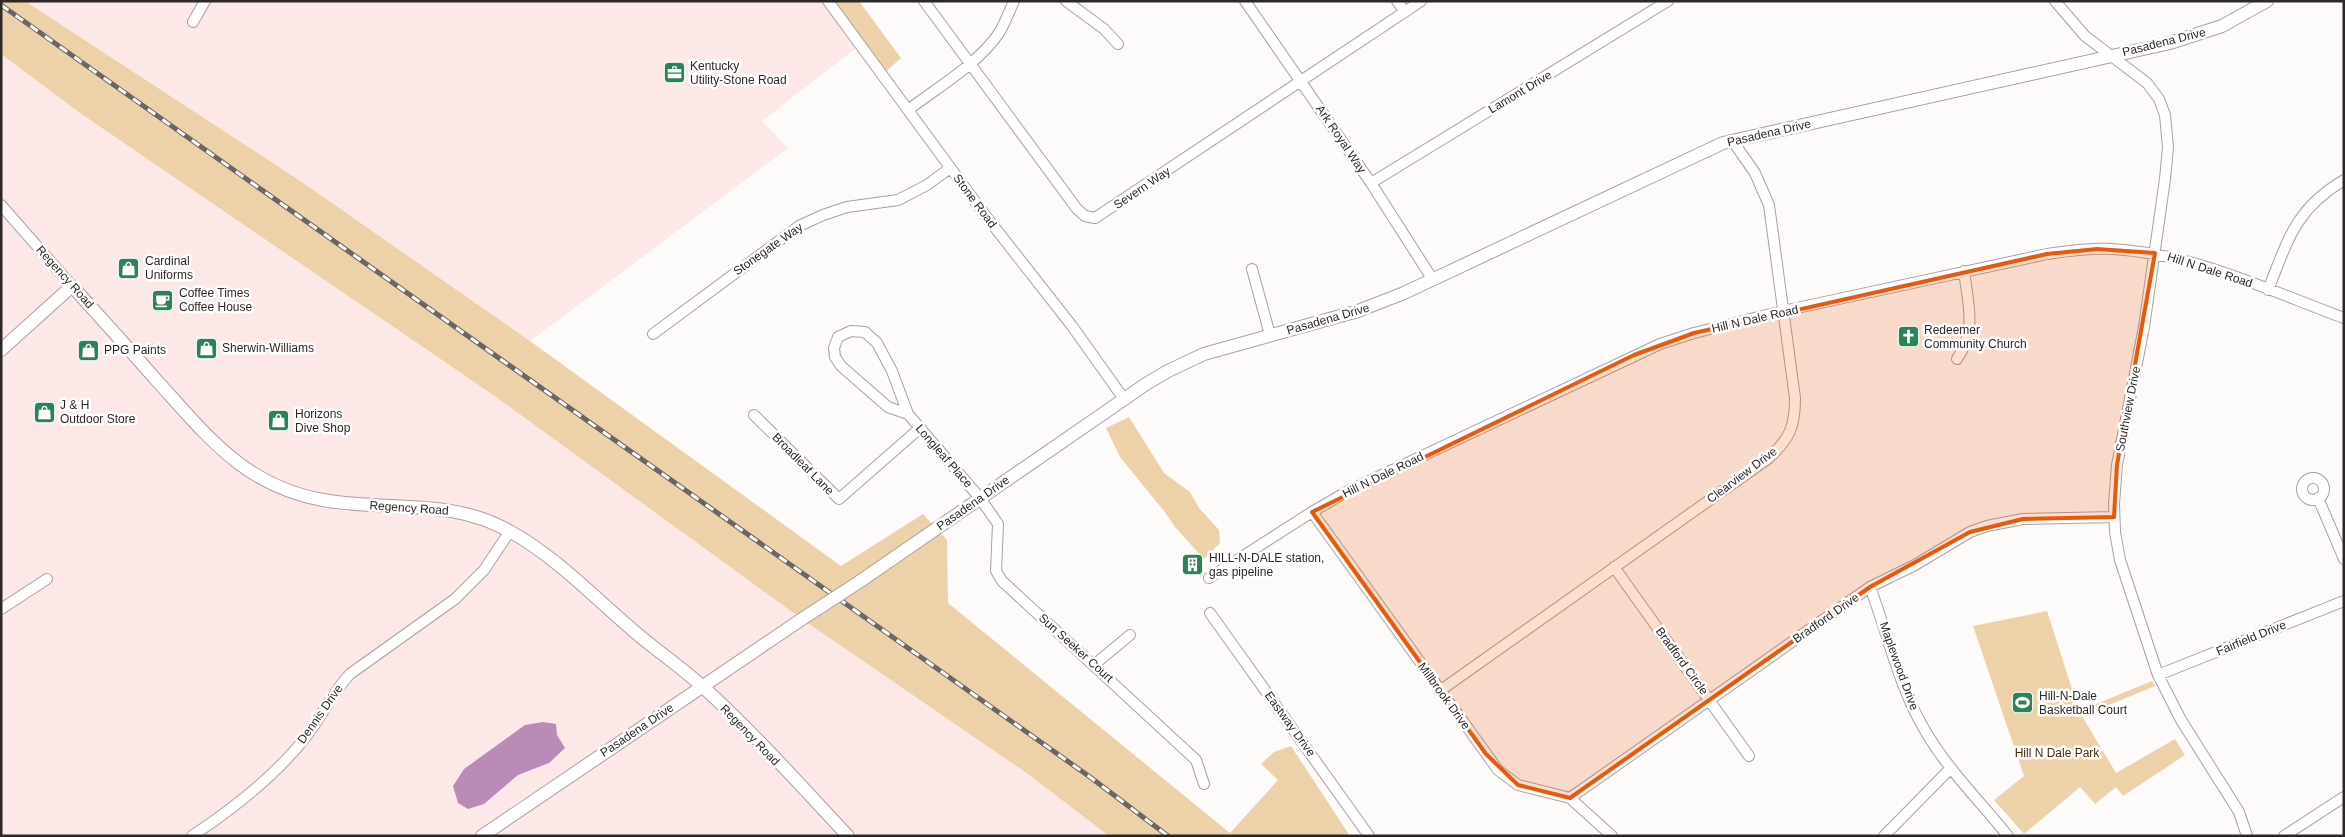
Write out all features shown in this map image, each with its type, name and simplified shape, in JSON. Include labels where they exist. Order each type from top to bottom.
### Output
[{"type":"street","points":[[193,22],[204,1]]},
{"type":"street","name":"Stone Road","points":[[828,1],[950,168],[1072,326],[1124,399]]},
{"type":"street","name":"Severn Way","points":[[924,1],[1077,209],[1089,218],[1100,217],[1421,1]]},
{"type":"street","points":[[908,110],[970,63],[999,33],[1014,1]]},
{"type":"street","points":[[1066,1],[1104,29],[1118,44]]},
{"type":"street","name":"Ark Royal Way","points":[[1245,1],[1371,183],[1433,280]]},
{"type":"street","points":[[1397,1],[1404,12]]},
{"type":"street","name":"Lamont Drive","points":[[1371,183],[1668,1]]},
{"type":"street","name":"Southview Drive","points":[[2055,1],[2075,26],[2147,83],[2159,99],[2165,115],[2168,147],[2155,253],[2144,327],[2117,465],[2114,518],[2120,560],[2158,675],[2181,720],[2239,812],[2248,836]]},
{"type":"street","name":"Pasadena Drive","points":[[482,836],[859,582],[1124,399],[1161,375],[1191,359],[1238,343],[1373,306],[1433,280],[1685,160],[1732,140],[2206,33],[2238,18],[2267,1]]},
{"type":"street","name":"Clearview Drive","points":[[1441,690],[1769,458],[1787,440],[1795,416],[1795,398],[1770,211],[1766,194],[1748,160],[1732,140]]},
{"type":"street","name":"Stonegate Way","points":[[653,334],[799,226],[847,207],[898,200],[927,185],[950,168]]},
{"type":"street","points":[[2268,290],[2292,233],[2304,212],[2318,197],[2344,180]]},
{"type":"street","name":"Regency Road","points":[[1,205],[217,447],[254,474],[289,491],[314,498],[356,505],[443,508],[487,521],[510,532],[546,556],[638,636],[702,686],[848,836]]},
{"type":"street","name":"Hill N Dale Road","points":[[1209,578],[1312,512],[1378,476],[1651,348],[1694,333],[1783,311],[2047,254],[2111,249],[2155,253],[2193,262],[2344,318]]},
{"type":"street","points":[[1252,269],[1270,335]]},
{"type":"street","points":[[1957,359],[1965,348],[1970,331],[1964,271]]},
{"type":"street","points":[[1,350],[72,286]]},
{"type":"street","name":"Longleaf Place","points":[[908,414],[888,407],[841,366],[835,357],[834,348],[838,337],[851,331],[865,332],[877,343],[892,371],[908,414],[980,498]]},
{"type":"street","name":"Broadleaf Lane","points":[[754,416],[839,499],[920,428]]},
{"type":"street","name":"Sun Seeker Court","points":[[980,498],[998,524],[996,571],[1002,581],[1095,664],[1196,760],[1204,784]]},
{"type":"street","points":[[2318,498],[2344,559]]},
{"type":"street","name":"Millbrook Drive","points":[[1312,512],[1486,754],[1508,779],[1532,790],[1570,798]]},
{"type":"street","name":"Bradford Drive","points":[[1570,798],[1870,587],[1914,565],[1970,532],[2023,518],[2114,518]]},
{"type":"street","name":"Dennis Drive","points":[[192,836],[240,800],[274,771],[308,734],[339,686],[350,674],[455,599],[477,578],[510,532]]},
{"type":"street","name":"Bradford Circle","points":[[1614,567],[1749,756]]},
{"type":"street","points":[[1,609],[47,579]]},
{"type":"street","name":"Maplewood Drive","points":[[1870,587],[1912,706],[1929,738],[1950,768],[2008,836]]},
{"type":"street","name":"Fairfield Drive","points":[[2158,675],[2344,601]]},
{"type":"street","name":"Eastway Drive","points":[[1210,614],[1369,836]]},
{"type":"street","points":[[1095,664],[1130,635]]},
{"type":"street","points":[[1884,836],[1950,768]]},
{"type":"street","points":[[2284,836],[2344,797]]},
{"type":"street","points":[[1570,798],[1612,836]]},
{"type":"highlighted area","points":[[2097,249],[2155,253],[2117,465],[2114,517],[2023,519],[1970,532],[1870,587],[1570,798],[1518,785],[1486,754],[1312,512],[1634,355],[1694,333],[2047,254]]},
{"type":"shaded area","points":[[25,1],[829,1],[860,45],[762,121],[788,148],[530,341],[299,180]]},
{"type":"shaded area","points":[[1,54],[80,113],[496,397],[1025,772],[1109,836],[1,836]]},
{"type":"shaded area","points":[[543,722],[556,724],[557,735],[565,748],[549,763],[518,775],[484,804],[468,809],[458,803],[453,786],[464,769],[525,725]]},
{"type":"green space","points":[[1,1],[25,1],[299,180],[530,341],[841,566],[923,514],[947,540],[948,603],[1230,833],[1278,780],[1261,764],[1274,752],[1291,746],[1350,836],[1109,836],[1025,772],[802,619],[496,397],[80,113],[1,54]]},
{"type":"green space","points":[[828,1],[859,1],[901,58],[882,75]]},
{"type":"green space","points":[[1129,417],[1164,473],[1190,492],[1199,508],[1219,530],[1220,543],[1204,559],[1175,527],[1120,457],[1106,428]]},
{"type":"green space","name":"Hill N Dale Park","points":[[2047,611],[2079,711],[2152,681],[2155,686],[2082,716],[2116,773],[2175,739],[2185,755],[2123,796],[2116,787],[2095,804],[2080,787],[2024,834],[1994,800],[2024,776],[1973,626]]},
{"type":"railway","points":[[1,5],[1090,777],[1168,836]]},
{"type":"place","name":"Kentucky Utility-Stone Road","points":[[674,73]]},
{"type":"place","name":"Cardinal Uniforms","points":[[129,268]]},
{"type":"place","name":"Coffee Times Coffee House","points":[[163,300]]},
{"type":"place","name":"Redeemer Community Church","points":[[1908,337]]},
{"type":"place","name":"Sherwin-Williams","points":[[206,348]]},
{"type":"place","name":"PPG Paints","points":[[88,350]]},
{"type":"place","name":"J & H Outdoor Store","points":[[44,412]]},
{"type":"place","name":"Horizons Dive Shop","points":[[279,421]]},
{"type":"place","name":"HILL-N-DALE station, gas pipeline","points":[[1193,565]]},
{"type":"place","name":"Hill-N-Dale Basketball Court","points":[[2023,703]]}]
